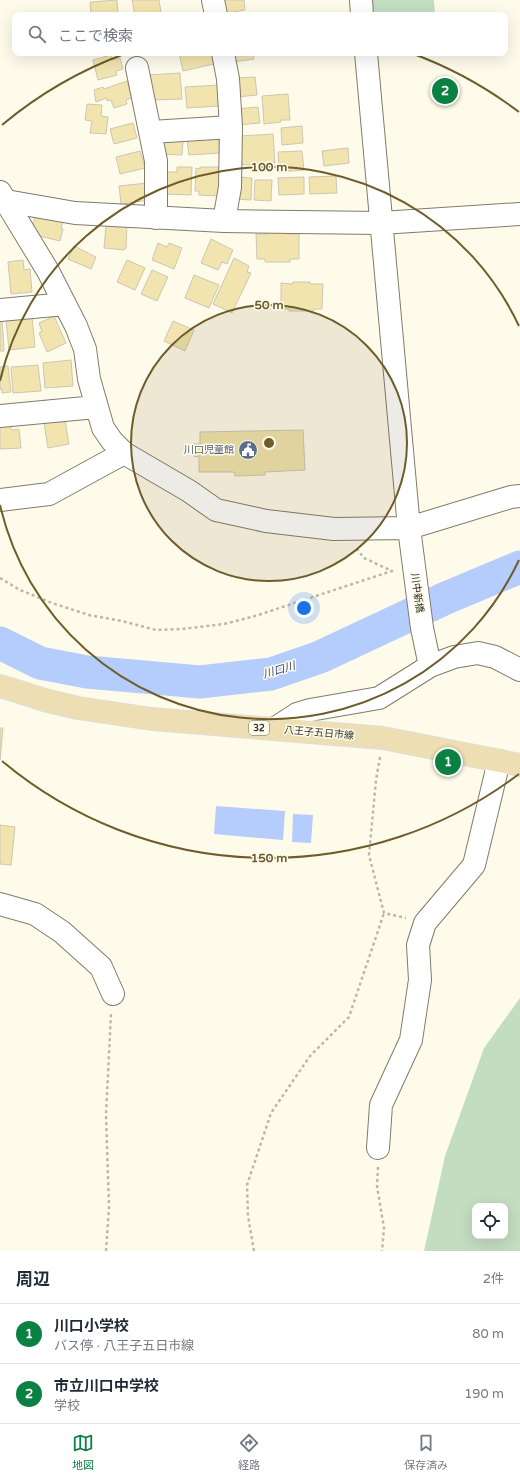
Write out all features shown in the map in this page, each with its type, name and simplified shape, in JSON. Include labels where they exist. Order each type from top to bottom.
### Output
[{"type":"main road","name":"八王子五日市線","points":[[0,686],[26,695],[78,708],[152,719],[383,738],[520,765]]},
{"type":"street","points":[[214,0],[216,12]]},
{"type":"street","points":[[361,0],[362,12]]},
{"type":"street","points":[[224,56],[228,79],[230,127],[230,187],[224,221]]},
{"type":"street","name":"川中新橋","points":[[366,56],[412,558],[422,628],[430,666]]},
{"type":"street","points":[[137,68],[156,161],[156,218]]},
{"type":"street","points":[[151,132],[230,127]]},
{"type":"street","points":[[2,198],[75,213],[224,221],[381,222],[520,214]]},
{"type":"street","points":[[2,198],[48,271],[76,326],[85,349],[96,407],[103,428],[112,441],[124,453],[189,491],[216,510],[266,521],[334,529],[409,528],[510,497],[520,496]]},
{"type":"street","points":[[0,310],[65,304]]},
{"type":"street","points":[[0,416],[96,407]]},
{"type":"street","points":[[0,500],[48,494],[124,453]]},
{"type":"street","points":[[274,729],[296,714],[310,710],[379,698],[430,666],[454,657],[478,653],[495,656],[520,670]]},
{"type":"street","points":[[378,1148],[381,1105],[411,1040],[420,980],[418,944],[425,923],[474,865],[499,761]]},
{"type":"street","points":[[0,904],[35,914],[62,932],[101,967],[113,994]]},
{"type":"path","points":[[0,578],[20,590],[52,603],[90,615],[156,630],[182,630],[224,624],[255,616],[392,571],[364,558],[352,543],[354,529]]},
{"type":"path","points":[[254,1251],[248,1216],[247,1185],[271,1112],[310,1056],[349,1016],[384,913],[369,855],[376,780],[383,738]]},
{"type":"path","points":[[384,913],[425,923]]},
{"type":"path","points":[[106,1251],[108,1207],[106,1115],[113,994]]},
{"type":"path","points":[[378,1148],[377,1186],[384,1228],[382,1251]]},
{"type":"green space","points":[[372,0],[434,0],[435,12],[373,12]]},
{"type":"green space","points":[[520,998],[520,1251],[424,1251],[445,1156],[484,1048]]},
{"type":"water","points":[[216,806],[285,811],[283,840],[214,834]]},
{"type":"water","points":[[293,814],[313,815],[311,843],[292,842]]},
{"type":"building","points":[[117,0],[118,12],[91,12],[90,2]]},
{"type":"building","points":[[132,0],[159,0],[161,12],[134,12]]},
{"type":"building","points":[[220,0],[244,0],[245,10],[222,12]]},
{"type":"building","points":[[107,56],[111,56],[113,60],[120,58],[123,69],[116,71],[117,75],[98,80],[93,60]]},
{"type":"building","points":[[180,56],[213,56],[214,64],[183,71]]},
{"type":"building","points":[[232,56],[254,56],[254,59],[233,62]]},
{"type":"building","points":[[180,73],[182,99],[153,100],[148,75]]},
{"type":"building","points":[[255,77],[257,95],[237,97],[235,78]]},
{"type":"building","points":[[127,81],[132,98],[126,100],[127,104],[114,108],[111,100],[107,101],[107,98],[96,102],[94,90],[103,87],[104,89]]},
{"type":"building","points":[[218,85],[219,106],[187,108],[185,87]]},
{"type":"building","points":[[288,94],[290,120],[281,120],[281,122],[264,124],[262,96]]},
{"type":"building","points":[[87,104],[102,105],[101,116],[108,117],[106,134],[90,133],[92,121],[85,120]]},
{"type":"building","points":[[258,107],[260,123],[237,125],[236,109]]},
{"type":"building","points":[[133,123],[137,138],[114,144],[110,129]]},
{"type":"building","points":[[302,126],[303,143],[282,145],[281,128]]},
{"type":"building","points":[[163,132],[183,140],[182,155],[162,154]]},
{"type":"building","points":[[186,133],[218,133],[220,153],[189,155]]},
{"type":"building","points":[[273,134],[275,163],[242,165],[240,136]]},
{"type":"building","points":[[348,148],[349,163],[324,166],[322,151]]},
{"type":"building","points":[[140,151],[145,168],[120,174],[116,157]]},
{"type":"building","points":[[302,151],[304,170],[279,172],[278,152]]},
{"type":"building","points":[[177,167],[192,167],[191,195],[164,194],[165,172],[177,172]]},
{"type":"building","points":[[200,167],[218,167],[218,170],[220,170],[222,193],[218,196],[199,195],[199,191],[195,191],[196,168],[200,169]]},
{"type":"building","points":[[336,176],[337,193],[310,194],[309,177]]},
{"type":"building","points":[[235,177],[252,178],[251,200],[234,199]]},
{"type":"building","points":[[304,177],[304,194],[279,195],[278,178]]},
{"type":"building","points":[[255,180],[272,180],[271,201],[254,200]]},
{"type":"building","points":[[147,183],[149,200],[121,204],[119,186]]},
{"type":"building","points":[[40,215],[63,220],[61,229],[63,229],[60,241],[35,235],[36,229],[32,228],[35,217],[39,218]]},
{"type":"building","points":[[107,225],[127,226],[126,248],[124,250],[104,248]]},
{"type":"building","points":[[269,232],[299,234],[299,259],[290,259],[290,262],[265,262],[265,259],[257,259],[256,234],[269,234]]},
{"type":"building","points":[[211,239],[233,250],[227,264],[222,262],[218,270],[201,263]]},
{"type":"building","points":[[158,243],[167,247],[169,243],[182,248],[174,269],[152,260]]},
{"type":"building","points":[[74,246],[96,257],[91,269],[68,259]]},
{"type":"building","points":[[234,258],[249,266],[247,272],[251,273],[232,313],[213,304]]},
{"type":"building","points":[[23,260],[24,270],[30,269],[32,292],[11,294],[8,262]]},
{"type":"building","points":[[127,260],[145,268],[135,290],[117,282]]},
{"type":"building","points":[[152,270],[168,277],[157,301],[141,294]]},
{"type":"building","points":[[194,275],[219,285],[209,308],[185,298]]},
{"type":"building","points":[[293,282],[323,284],[322,309],[314,309],[314,311],[289,311],[289,309],[281,309],[281,283],[293,284]]},
{"type":"building","points":[[54,316],[66,343],[47,352],[39,333],[42,332],[39,323]]},
{"type":"building","points":[[32,317],[35,347],[9,350],[6,320]]},
{"type":"building","points":[[0,319],[2,319],[4,351],[0,351]]},
{"type":"building","points":[[173,321],[194,330],[185,351],[164,341]]},
{"type":"building","points":[[71,360],[73,386],[45,388],[43,363]]},
{"type":"building","points":[[38,365],[41,391],[13,393],[11,367]]},
{"type":"building","points":[[8,366],[11,392],[2,393],[2,388],[0,390],[0,367]]},
{"type":"building","points":[[65,420],[69,444],[48,448],[44,423]]},
{"type":"building","points":[[0,425],[11,425],[11,430],[19,429],[21,448],[0,449]]},
{"type":"building","name":"川口児童館","points":[[303,430],[305,470],[265,472],[265,475],[235,476],[234,472],[199,472],[199,457],[193,456],[193,444],[200,444],[200,432]]},
{"type":"building","points":[[0,728],[3,728],[0,760]]},
{"type":"building","points":[[0,825],[15,827],[11,865],[0,864]]},
{"type":"waterway","name":"川口川","points":[[0,643],[40,663],[87,672],[200,682],[271,674],[320,657],[446,598],[520,567]]},
{"type":"place","name":"市立川口中学校","points":[[445,91]]},
{"type":"place","name":"川口児童館","points":[[248,450]]},
{"type":"place","name":"川口小学校","points":[[448,762]]}]
